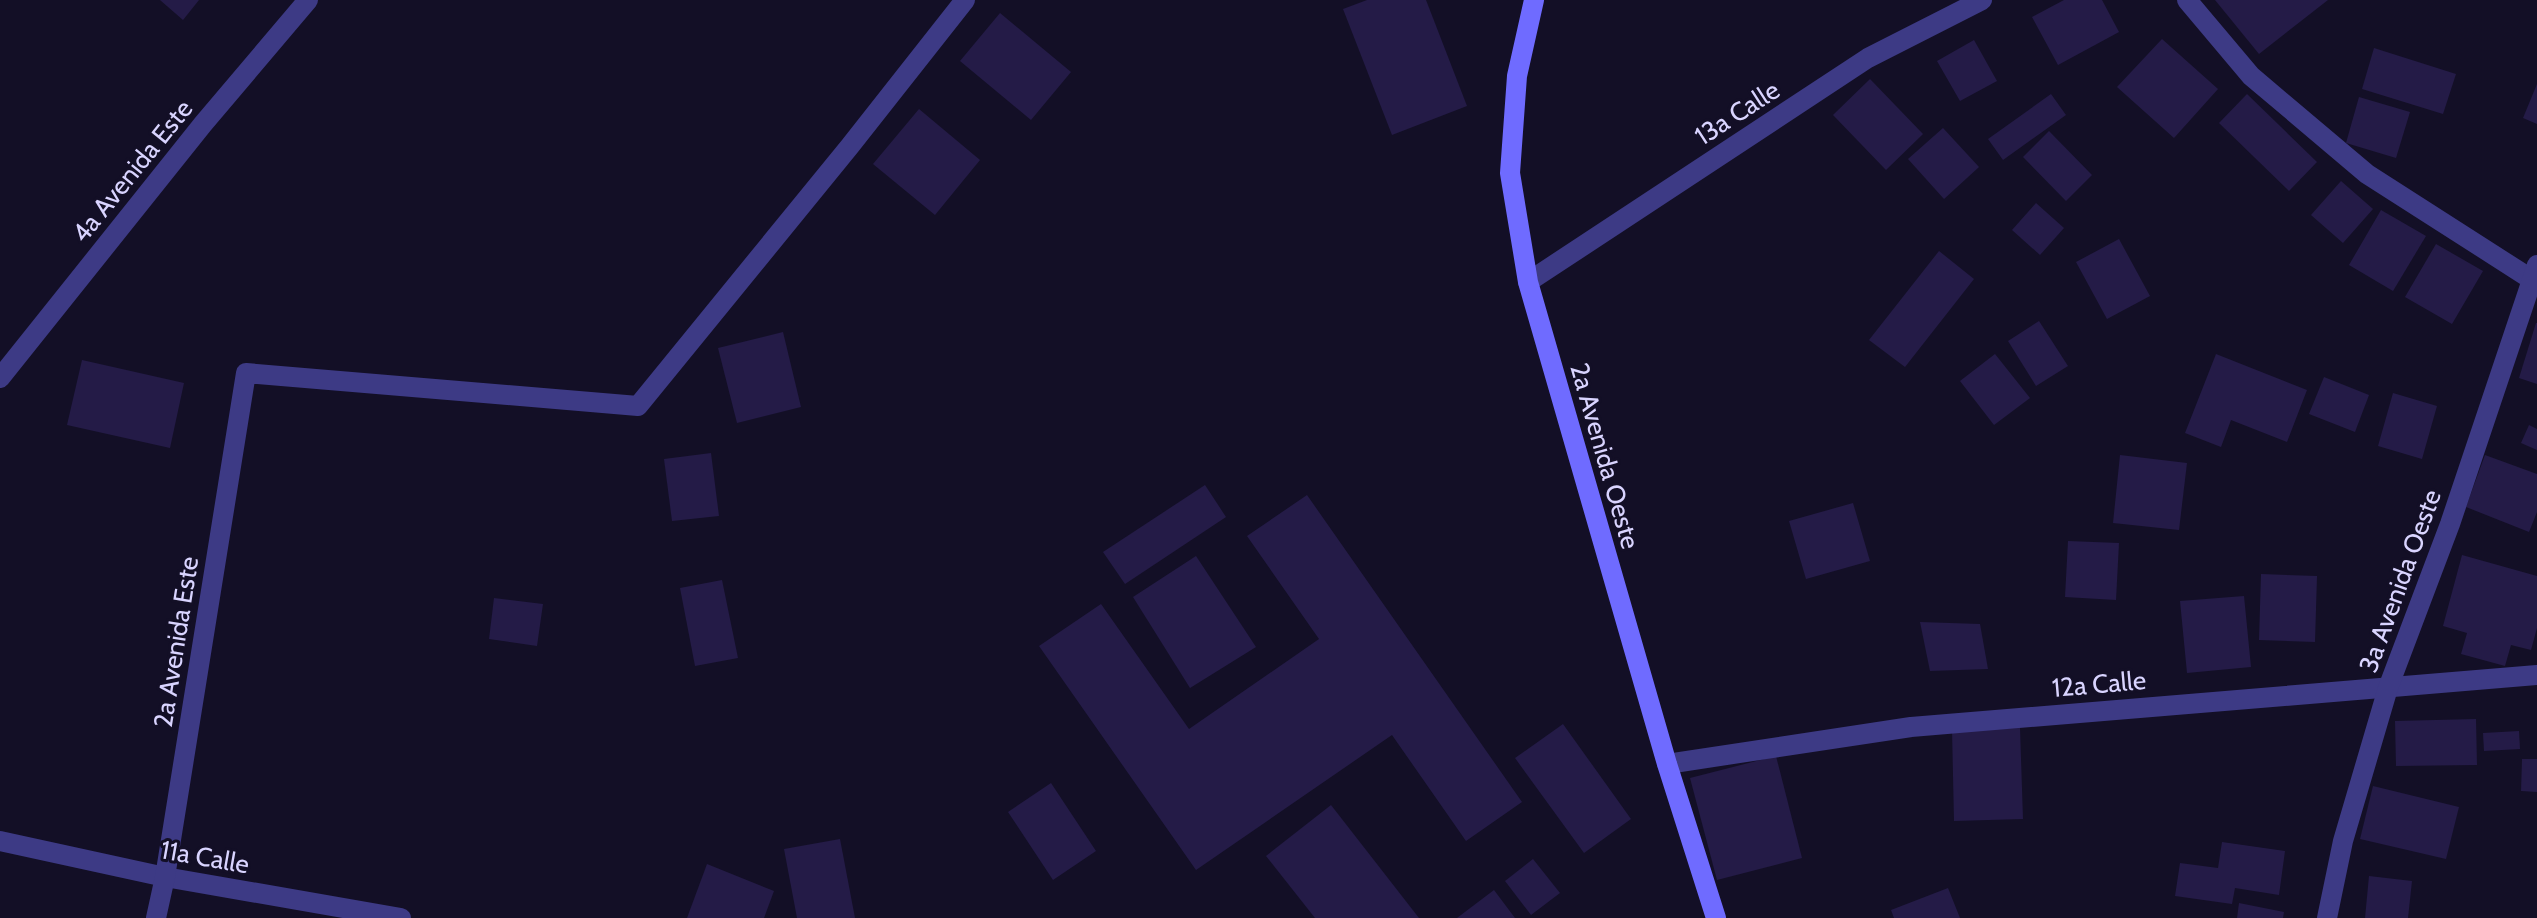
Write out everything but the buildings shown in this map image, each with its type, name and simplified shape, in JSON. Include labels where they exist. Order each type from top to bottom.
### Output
[{"type":"street","name":"4a Avenida Este","points":[[0,378],[203,124],[308,0]]},
{"type":"street","name":"2a Avenida Este","points":[[156,918],[246,373],[638,406],[965,0]]},
{"type":"street","name":"2a Avenida Oeste","points":[[1534,0],[1517,76],[1510,173],[1528,282],[1667,764],[1716,918]]},
{"type":"street","name":"13a Calle","points":[[1528,282],[1868,58],[1982,0]]},
{"type":"street","points":[[2187,0],[2251,76],[2367,174],[2534,272]]},
{"type":"street","name":"3a Avenida Oeste","points":[[2327,918],[2343,841],[2388,688],[2450,524],[2534,272]]},
{"type":"street","name":"12a Calle","points":[[1667,764],[1911,727],[2537,675]]},
{"type":"street","name":"11a Calle","points":[[0,841],[165,877],[401,918]]}]
